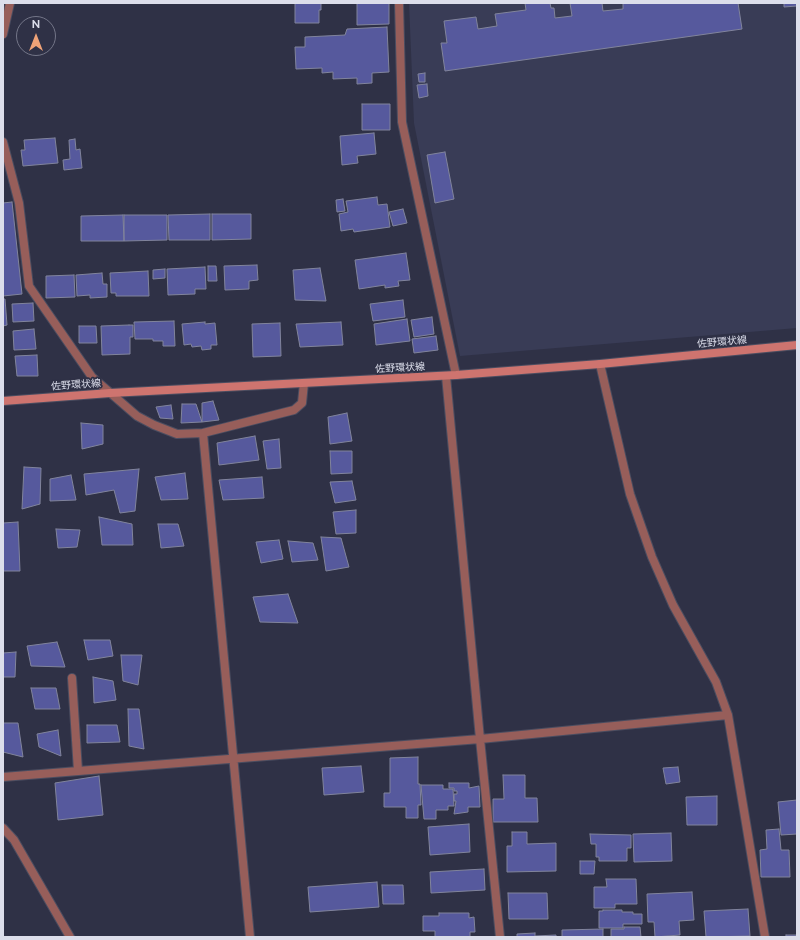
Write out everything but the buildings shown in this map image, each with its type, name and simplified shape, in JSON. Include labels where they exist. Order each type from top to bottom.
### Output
[{"type":"main road","name":"佐野環状線","points":[[3,401],[110,393],[304,382],[446,376],[600,364],[797,345]]},
{"type":"street","points":[[3,34],[10,3]]},
{"type":"street","points":[[399,3],[402,122],[456,375]]},
{"type":"street","points":[[3,142],[19,203],[29,286],[92,377],[136,416],[177,434],[203,433],[294,410],[302,403],[304,382]]},
{"type":"street","points":[[600,364],[630,494],[652,557],[673,605],[716,682],[728,715],[764,937]]},
{"type":"street","points":[[446,376],[500,937]]},
{"type":"street","points":[[203,433],[250,937]]},
{"type":"street","points":[[72,678],[78,771]]},
{"type":"street","points":[[3,777],[480,739],[728,715]]},
{"type":"street","points":[[3,828],[14,840],[70,937]]},
{"type":"shaded area","points":[[409,3],[797,3],[797,328],[460,356],[414,123]]}]
